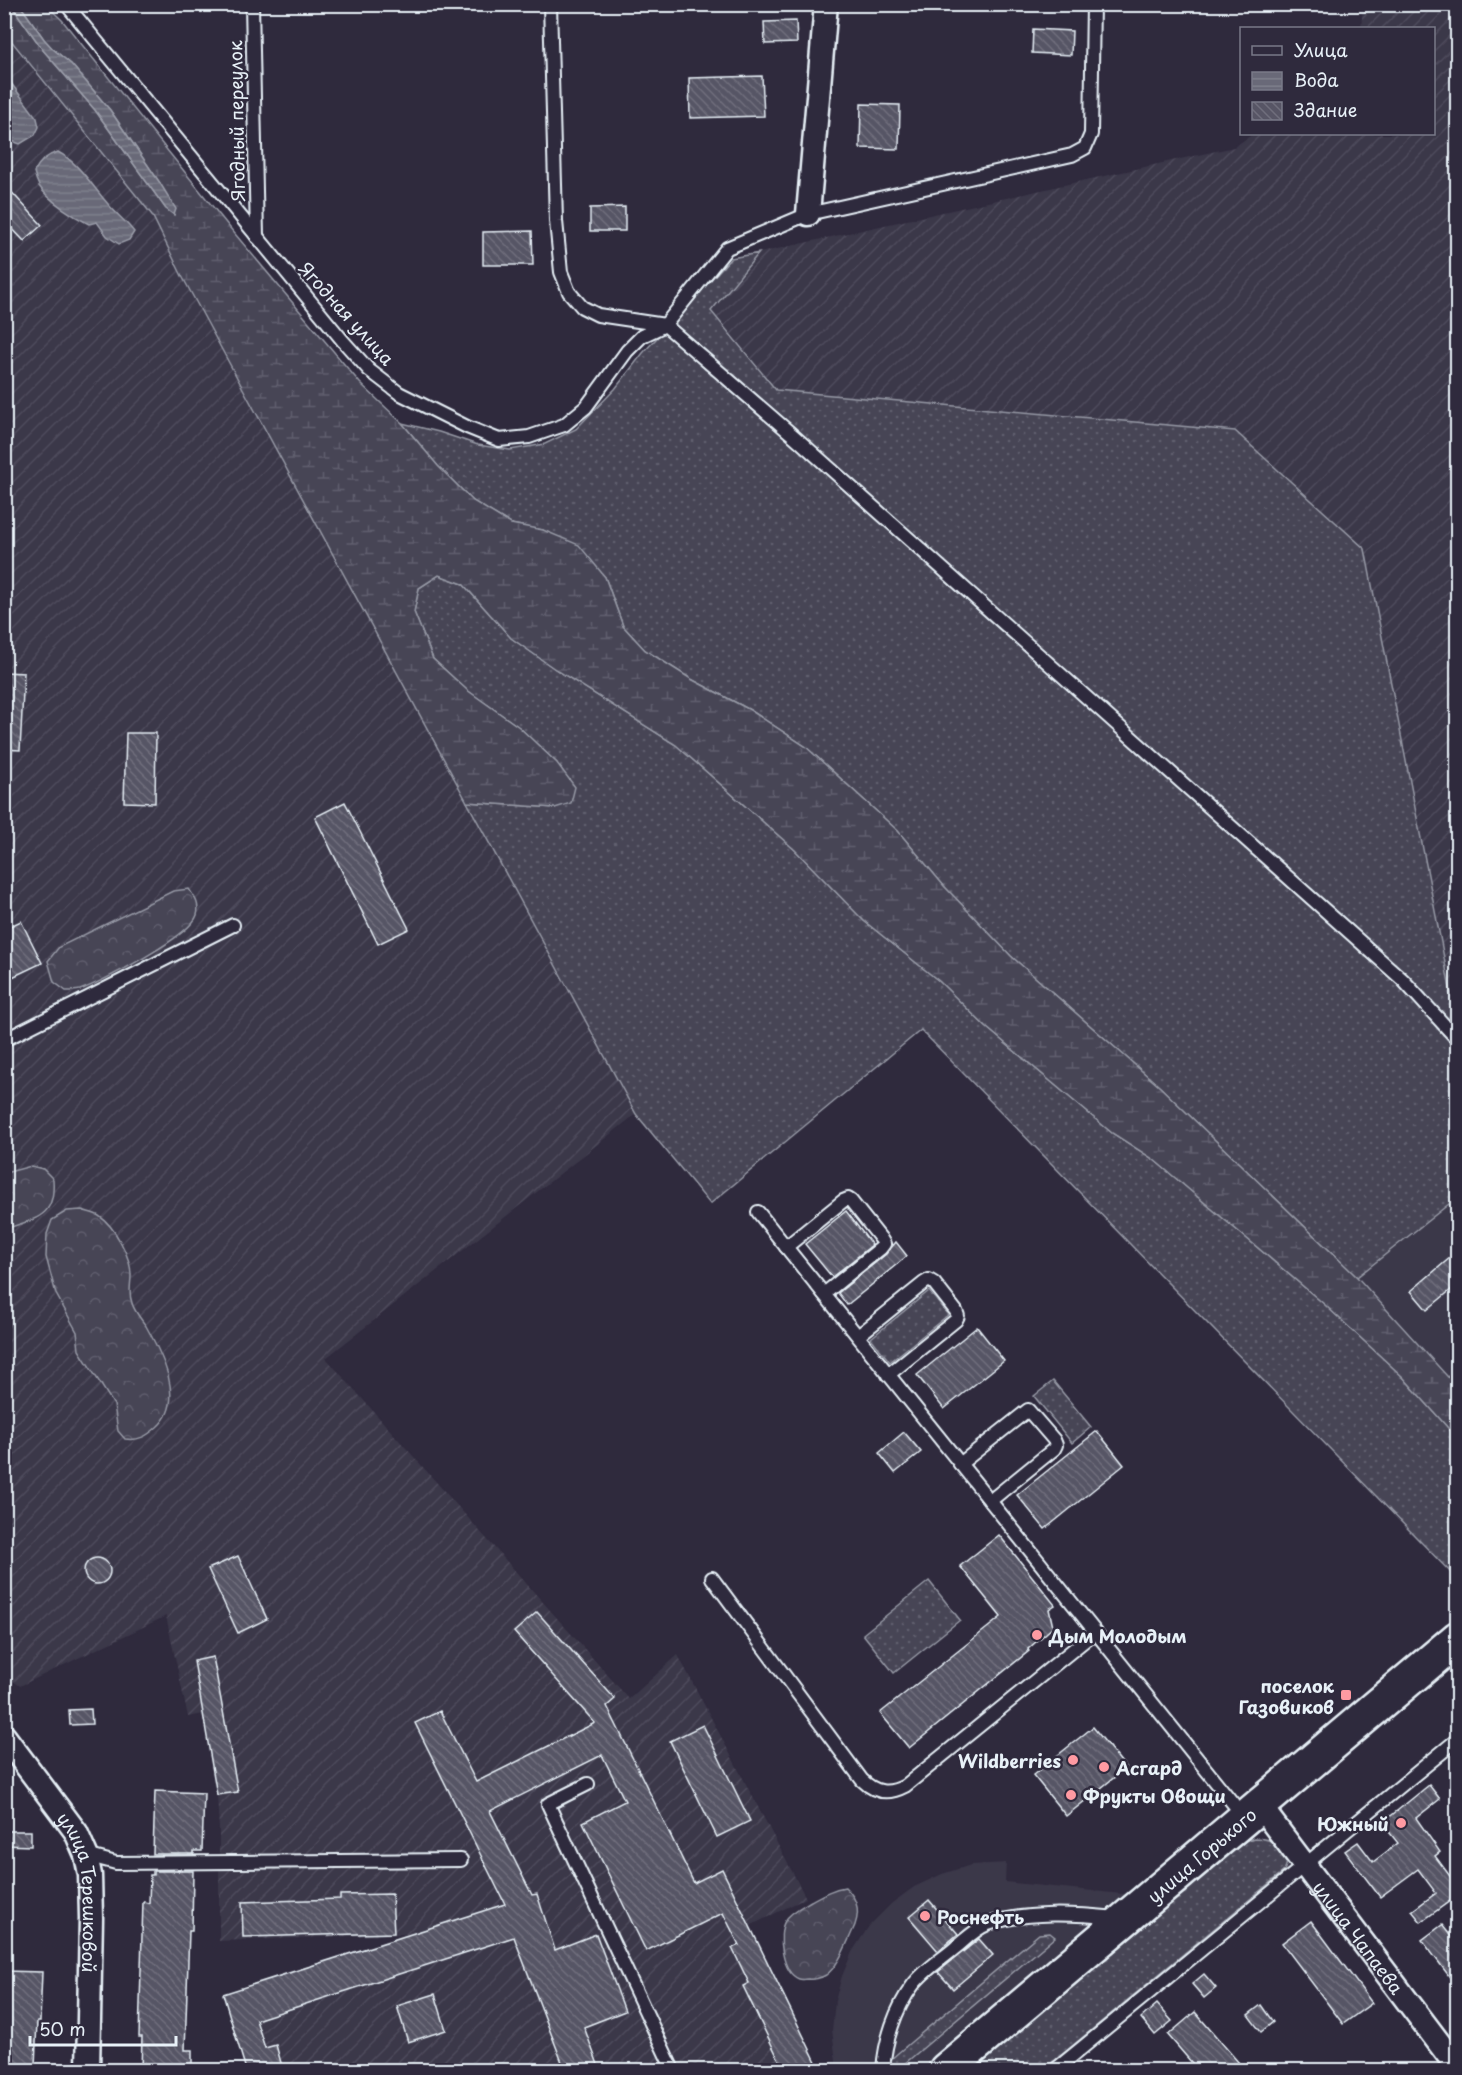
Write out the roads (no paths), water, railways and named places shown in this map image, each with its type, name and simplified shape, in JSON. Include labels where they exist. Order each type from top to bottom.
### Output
[{"type":"main road","name":"улица Горького","points":[[946,2070],[1458,1638]]},
{"type":"street","points":[[808,214],[826,4]]},
{"type":"street","name":"улица Терешковой","points":[[4,1736],[76,1832],[86,1855],[90,1875],[91,1918],[88,2070]]},
{"type":"street","name":"улица Чапаева","points":[[1253,1812],[1304,1864],[1458,2068]]},
{"type":"lane","name":"Ягодная улица","points":[[66,4],[369,370],[399,393],[467,427],[499,440],[529,437],[564,424],[586,406],[627,351],[642,336],[665,325]]},
{"type":"lane","name":"Ягодный переулок","points":[[252,4],[257,237]]},
{"type":"lane","points":[[550,4],[555,221],[561,272],[569,292],[582,306],[598,315],[665,325],[795,437],[1402,980],[1458,1040]]},
{"type":"lane","points":[[665,325],[727,248],[808,214],[1072,155],[1085,148],[1091,134],[1093,4]]},
{"type":"lane","points":[[4,1040],[232,925]]},
{"type":"lane","points":[[786,1247],[843,1201],[848,1199],[851,1201],[884,1244],[824,1294]]},
{"type":"lane","points":[[758,1212],[1095,1632],[1253,1812]]},
{"type":"lane","points":[[858,1336],[929,1280],[934,1283],[956,1311],[958,1316],[956,1320],[888,1375]]},
{"type":"lane","points":[[960,1464],[1028,1410],[1049,1433],[1056,1445],[1054,1449],[990,1501]]},
{"type":"lane","points":[[712,1578],[862,1780],[874,1790],[884,1792],[895,1791],[904,1786],[1095,1632]]},
{"type":"lane","points":[[1055,2070],[1458,1740]]},
{"type":"lane","points":[[588,1784],[548,1804],[673,2070]]},
{"type":"lane","points":[[86,1855],[116,1863],[461,1860]]},
{"type":"lane","points":[[883,2070],[884,2056],[897,2011],[914,1984],[979,1928],[1016,1918],[1041,1916],[1098,1916],[1127,1919]]},
{"type":"water","points":[[11,5],[20,5],[44,39],[71,64],[110,110],[176,209],[174,215],[166,209],[95,110],[43,50]]},
{"type":"water","points":[[5,75],[37,118],[39,127],[35,135],[20,144],[12,141],[5,132]]},
{"type":"water","points":[[58,152],[79,169],[131,228],[134,232],[129,240],[119,244],[107,236],[97,222],[89,224],[83,221],[62,208],[43,192],[34,172],[44,159]]},
{"type":"place","name":"Дым Молодым","points":[[1037,1635]]},
{"type":"place","name":"поселок Газовиков","points":[[1346,1695]]},
{"type":"place","name":"Wildberries","points":[[1073,1760]]},
{"type":"place","name":"Асгард","points":[[1104,1767]]},
{"type":"place","name":"Фрукты Овощи","points":[[1071,1795]]},
{"type":"place","name":"Южный","points":[[1401,1823]]},
{"type":"place","name":"Роснефть","points":[[925,1916]]}]
